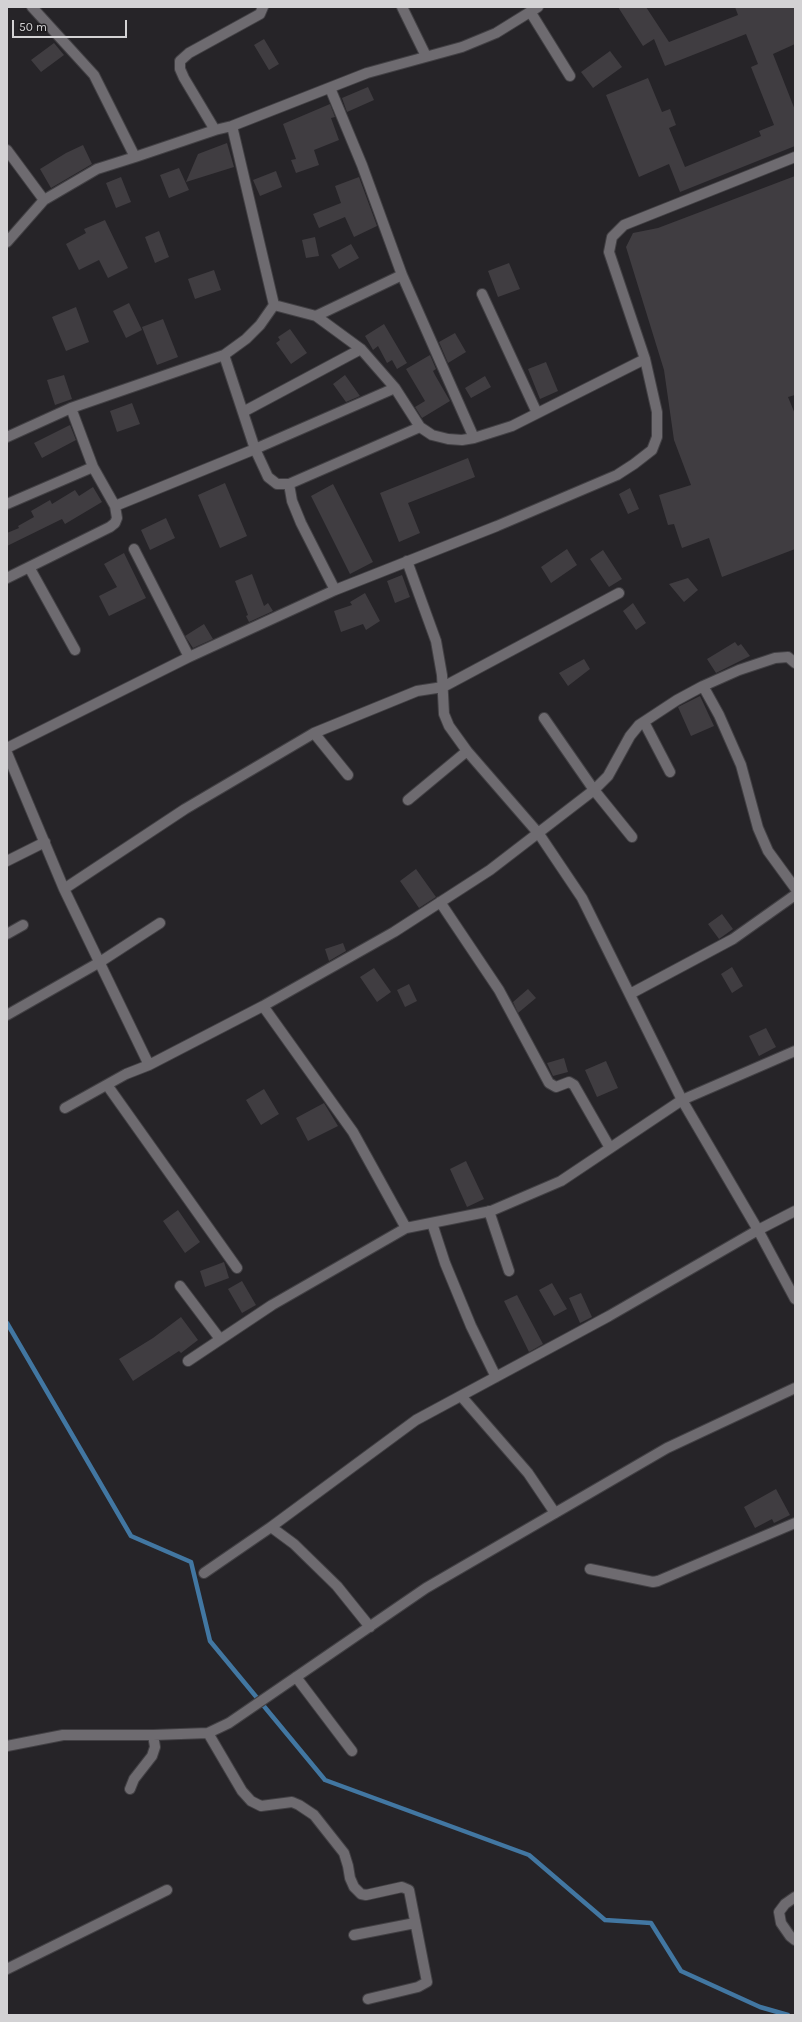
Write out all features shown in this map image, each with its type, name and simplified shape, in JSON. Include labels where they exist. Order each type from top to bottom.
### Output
[{"type":"street","points":[[32,7],[94,75],[135,157]]},
{"type":"street","points":[[215,130],[184,78],[180,69],[180,61],[189,53],[260,14],[263,7]]},
{"type":"street","points":[[402,7],[426,56]]},
{"type":"street","points":[[7,242],[44,200],[97,169],[215,130],[232,126],[367,73],[426,56],[462,48],[496,33],[534,10],[570,76]]},
{"type":"street","points":[[330,88],[362,165],[402,275],[474,438]]},
{"type":"street","points":[[7,436],[71,408],[224,354],[246,339],[260,325],[274,305],[232,126]]},
{"type":"street","points":[[7,150],[44,200]]},
{"type":"street","points":[[7,748],[189,657],[335,590],[497,526],[617,475],[652,450],[658,437],[657,412],[645,359],[609,252],[612,237],[624,225],[795,157]]},
{"type":"street","points":[[316,316],[402,275]]},
{"type":"street","points":[[482,294],[537,412]]},
{"type":"street","points":[[274,305],[316,316],[361,349],[395,388],[420,427],[432,435],[448,439],[462,440],[474,438],[512,426],[537,412],[645,359]]},
{"type":"street","points":[[243,412],[361,349]]},
{"type":"street","points":[[224,354],[255,448],[268,477],[277,484],[289,484],[420,427]]},
{"type":"street","points":[[114,506],[395,388]]},
{"type":"street","points":[[7,578],[115,523],[117,518],[114,506],[93,467],[71,408]]},
{"type":"street","points":[[7,504],[93,467]]},
{"type":"street","points":[[289,484],[292,501],[301,523],[335,590]]},
{"type":"street","points":[[134,549],[189,657]]},
{"type":"street","points":[[407,561],[436,641],[444,714],[449,726],[467,751],[538,834],[582,898],[682,1100],[758,1230],[795,1299]]},
{"type":"street","points":[[28,568],[75,650]]},
{"type":"street","points":[[64,889],[184,809],[314,733],[417,691],[442,687],[619,593]]},
{"type":"street","points":[[65,1108],[107,1085],[263,1006],[394,932],[490,870],[594,790],[608,776],[630,736],[644,722],[676,700],[739,670],[774,658],[788,657],[795,663]]},
{"type":"street","points":[[703,686],[719,715],[741,765],[758,828],[768,851],[795,888]]},
{"type":"street","points":[[544,718],[594,790],[632,837]]},
{"type":"street","points":[[644,722],[670,772]]},
{"type":"street","points":[[314,733],[348,775]]},
{"type":"street","points":[[408,800],[467,751]]},
{"type":"street","points":[[7,753],[64,889],[149,1064]]},
{"type":"street","points":[[7,861],[45,842]]},
{"type":"street","points":[[630,994],[733,939],[795,895]]},
{"type":"street","points":[[440,902],[499,990],[549,1083],[556,1087],[569,1082],[574,1085],[610,1148]]},
{"type":"street","points":[[7,1015],[100,962],[160,923]]},
{"type":"street","points":[[7,934],[23,925]]},
{"type":"street","points":[[263,1006],[353,1132],[406,1228]]},
{"type":"street","points":[[188,1361],[272,1304],[406,1228],[489,1211],[561,1181],[682,1100],[795,1051]]},
{"type":"street","points":[[107,1085],[237,1268]]},
{"type":"street","points":[[489,1211],[509,1271]]},
{"type":"street","points":[[204,1573],[270,1527],[416,1420],[609,1316],[758,1230],[795,1211]]},
{"type":"street","points":[[432,1223],[445,1263],[471,1326],[496,1377]]},
{"type":"street","points":[[180,1286],[220,1339]]},
{"type":"street","points":[[7,1746],[63,1735],[153,1735],[208,1733],[229,1723],[426,1588],[667,1448],[795,1388]]},
{"type":"street","points":[[461,1396],[519,1462],[555,1513]]},
{"type":"street","points":[[590,1569],[653,1582],[658,1581],[795,1523]]},
{"type":"street","points":[[270,1527],[294,1544],[337,1586],[370,1627]]},
{"type":"street","points":[[296,1677],[352,1751]]},
{"type":"street","points":[[208,1733],[242,1791],[252,1801],[261,1806],[292,1802],[314,1815],[344,1853],[354,1887],[361,1894],[366,1895],[402,1887],[407,1888],[412,1899],[415,1923],[427,1982],[418,1987],[368,1999]]},
{"type":"street","points":[[130,1789],[134,1779],[152,1756],[155,1747],[153,1735]]},
{"type":"street","points":[[7,1969],[167,1890]]},
{"type":"street","points":[[795,1897],[785,1904],[779,1912],[781,1923],[790,1936],[795,1940]]},
{"type":"street","points":[[354,1935],[415,1923]]},
{"type":"building","points":[[618,7],[646,7],[669,42],[738,15],[735,7],[795,7],[795,44],[773,54],[795,110],[795,146],[680,192],[669,164],[639,177],[606,95],[648,78],[662,112],[670,109],[676,125],[669,128],[685,167],[761,136],[759,131],[774,125],[751,67],[758,64],[746,34],[665,66],[654,39],[643,46]]},
{"type":"building","points":[[264,39],[279,64],[269,70],[254,45]]},
{"type":"building","points":[[54,43],[64,55],[41,72],[31,60]]},
{"type":"building","points":[[610,51],[622,67],[593,88],[581,72]]},
{"type":"building","points":[[368,87],[374,100],[347,112],[342,98]]},
{"type":"building","points":[[330,104],[335,117],[331,118],[339,140],[314,150],[319,165],[296,173],[291,160],[296,159],[283,124]]},
{"type":"building","points":[[227,143],[234,167],[186,182],[198,154]]},
{"type":"building","points":[[83,145],[92,164],[51,188],[40,169],[66,153]]},
{"type":"building","points":[[179,168],[189,190],[169,198],[160,175]]},
{"type":"building","points":[[276,171],[282,187],[260,196],[253,180]]},
{"type":"building","points":[[795,176],[795,395],[788,397],[795,414],[795,549],[722,577],[709,538],[682,548],[674,524],[668,525],[659,495],[691,485],[674,440],[664,370],[626,247],[633,233],[658,228]]},
{"type":"building","points":[[121,177],[131,202],[116,208],[106,183]]},
{"type":"building","points":[[359,177],[377,226],[354,237],[345,217],[319,228],[313,214],[341,203],[335,186]]},
{"type":"building","points":[[105,220],[128,268],[108,278],[99,260],[79,270],[66,244],[86,233],[84,229]]},
{"type":"building","points":[[159,231],[169,257],[155,263],[145,237]]},
{"type":"building","points":[[315,237],[319,256],[306,258],[302,240]]},
{"type":"building","points":[[351,244],[359,258],[339,269],[331,255]]},
{"type":"building","points":[[509,263],[520,289],[498,297],[488,271]]},
{"type":"building","points":[[214,270],[221,290],[195,299],[188,279]]},
{"type":"building","points":[[129,303],[142,330],[126,338],[113,311]]},
{"type":"building","points":[[76,307],[89,342],[66,351],[52,317]]},
{"type":"building","points":[[163,319],[178,357],[157,365],[142,327]]},
{"type":"building","points":[[384,324],[407,363],[397,369],[392,360],[387,363],[378,346],[373,350],[365,336]]},
{"type":"building","points":[[290,329],[307,353],[291,364],[276,343],[280,340],[278,337]]},
{"type":"building","points":[[455,333],[466,352],[448,363],[439,342]]},
{"type":"building","points":[[430,355],[436,369],[433,371],[450,401],[422,418],[415,407],[425,401],[406,369]]},
{"type":"building","points":[[546,362],[558,391],[540,399],[528,369]]},
{"type":"building","points":[[64,375],[72,399],[55,405],[47,380]]},
{"type":"building","points":[[345,375],[360,396],[346,402],[333,384]]},
{"type":"building","points":[[485,376],[491,387],[471,398],[465,388]]},
{"type":"building","points":[[132,403],[140,424],[117,432],[110,411]]},
{"type":"building","points":[[70,425],[76,440],[42,458],[34,443]]},
{"type":"building","points":[[468,458],[475,477],[408,503],[420,533],[399,542],[380,493]]},
{"type":"building","points":[[225,483],[247,536],[220,548],[198,495]]},
{"type":"building","points":[[333,484],[373,562],[350,574],[311,496]]},
{"type":"building","points":[[93,487],[102,502],[65,524],[62,519],[7,546],[7,533],[19,528],[18,526],[34,517],[31,511],[50,500],[52,504],[75,490],[79,496]]},
{"type":"building","points":[[630,488],[639,509],[628,514],[619,494]]},
{"type":"building","points":[[166,518],[175,538],[150,550],[141,530]]},
{"type":"building","points":[[567,549],[577,565],[551,583],[541,567]]},
{"type":"building","points":[[603,550],[622,579],[609,587],[590,559]]},
{"type":"building","points":[[124,553],[146,598],[109,616],[99,596],[117,587],[104,564]]},
{"type":"building","points":[[252,574],[264,606],[268,603],[273,611],[249,622],[246,616],[248,615],[235,581]]},
{"type":"building","points":[[402,575],[410,597],[395,603],[387,581]]},
{"type":"building","points":[[688,578],[698,590],[684,602],[669,584]]},
{"type":"building","points":[[365,593],[380,621],[366,630],[363,624],[341,632],[334,611],[352,605],[350,602]]},
{"type":"building","points":[[633,603],[646,623],[636,630],[623,611]]},
{"type":"building","points":[[204,624],[213,639],[193,648],[185,636]]},
{"type":"building","points":[[735,642],[738,646],[741,644],[750,656],[716,673],[707,659]]},
{"type":"building","points":[[584,659],[590,669],[568,686],[559,673]]},
{"type":"building","points":[[700,696],[714,726],[691,736],[678,707]]},
{"type":"building","points":[[416,869],[436,897],[419,908],[400,881]]},
{"type":"building","points":[[722,914],[733,929],[719,939],[708,924]]},
{"type":"building","points":[[343,943],[346,951],[329,961],[325,949]]},
{"type":"building","points":[[732,967],[743,986],[732,993],[721,974]]},
{"type":"building","points":[[374,968],[391,992],[377,1002],[360,977]]},
{"type":"building","points":[[409,984],[417,1001],[405,1007],[397,990]]},
{"type":"building","points":[[528,989],[536,998],[518,1013],[513,1002]]},
{"type":"building","points":[[766,1028],[776,1047],[759,1056],[749,1036]]},
{"type":"building","points":[[564,1058],[568,1072],[553,1076],[547,1063]]},
{"type":"building","points":[[606,1061],[618,1088],[597,1097],[585,1070]]},
{"type":"building","points":[[264,1089],[279,1114],[261,1125],[246,1100]]},
{"type":"building","points":[[324,1103],[338,1126],[308,1141],[296,1118]]},
{"type":"building","points":[[466,1161],[484,1199],[467,1207],[450,1169]]},
{"type":"building","points":[[178,1210],[200,1242],[185,1253],[163,1221]]},
{"type":"building","points":[[224,1262],[229,1278],[205,1287],[200,1271]]},
{"type":"building","points":[[242,1281],[256,1305],[242,1313],[228,1289]]},
{"type":"building","points":[[552,1283],[567,1309],[554,1316],[539,1290]]},
{"type":"building","points":[[581,1293],[592,1317],[580,1323],[569,1298]]},
{"type":"building","points":[[517,1295],[543,1344],[529,1352],[504,1301]]},
{"type":"building","points":[[181,1317],[198,1340],[181,1353],[179,1351],[133,1381],[119,1359],[153,1338]]},
{"type":"building","points":[[776,1489],[790,1515],[774,1523],[772,1519],[755,1528],[744,1507]]},
{"type":"waterway","points":[[7,1323],[131,1536],[191,1562],[210,1641],[325,1780],[529,1855],[605,1920],[651,1923],[681,1971],[760,2007],[788,2015]]}]
